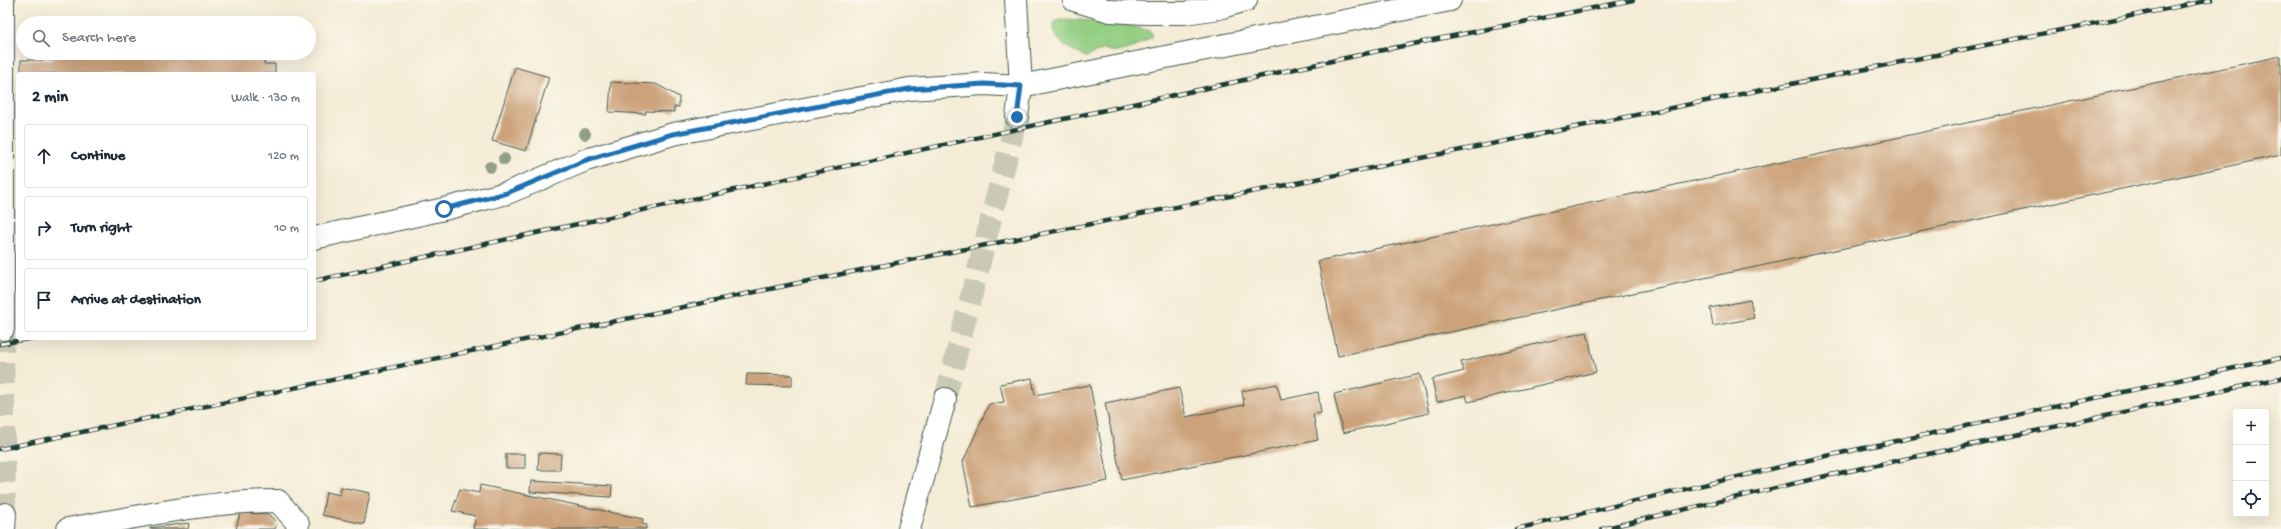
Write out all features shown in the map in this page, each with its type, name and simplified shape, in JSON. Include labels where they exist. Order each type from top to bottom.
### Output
[{"type":"street","points":[[3,0],[7,300],[3,329]]},
{"type":"street","points":[[1016,0],[1021,86],[1017,117]]},
{"type":"street","points":[[1074,0],[1110,12],[1192,12],[1219,8],[1246,0]]},
{"type":"street","points":[[316,238],[444,209],[507,193],[586,160],[673,134],[909,89],[984,84],[1021,86],[1450,0]]},
{"type":"street","points":[[909,529],[945,399]]},
{"type":"street","points":[[68,529],[210,504],[255,501],[278,501],[298,524],[297,529]]},
{"type":"green space","points":[[1060,19],[1094,21],[1136,27],[1152,33],[1152,37],[1123,51],[1111,51],[1104,49],[1086,57],[1069,48],[1058,39],[1053,28],[1054,22]]},
{"type":"building","points":[[2281,56],[2281,155],[1338,356],[1318,261]]},
{"type":"building","points":[[21,60],[264,60],[264,64],[275,64],[275,72],[21,72]]},
{"type":"building","points":[[515,67],[549,77],[526,151],[492,141]]},
{"type":"building","points":[[611,82],[656,84],[679,97],[679,107],[674,107],[674,112],[645,111],[646,114],[609,112]]},
{"type":"building","points":[[1750,300],[1754,318],[1713,326],[1710,308]]},
{"type":"building","points":[[1587,332],[1596,372],[1468,402],[1466,395],[1437,402],[1432,379],[1464,371],[1461,362]]},
{"type":"building","points":[[747,374],[792,375],[792,386],[746,385]]},
{"type":"building","points":[[1420,374],[1429,413],[1343,433],[1334,394]]},
{"type":"building","points":[[1032,378],[1035,395],[1090,385],[1108,481],[972,507],[963,462],[989,404],[1004,402],[1000,384]]},
{"type":"building","points":[[1277,384],[1281,400],[1318,392],[1321,413],[1313,414],[1318,440],[1122,480],[1105,403],[1179,388],[1186,417],[1244,405],[1242,391]]},
{"type":"building","points":[[539,453],[561,454],[560,470],[538,470]]},
{"type":"building","points":[[506,454],[525,454],[525,468],[506,468]]},
{"type":"building","points":[[531,481],[612,486],[611,497],[530,492]]},
{"type":"building","points":[[480,485],[643,519],[642,524],[647,525],[646,529],[473,529],[476,516],[452,511],[460,489],[479,493]]},
{"type":"building","points":[[341,487],[370,493],[364,524],[322,515],[326,492],[340,495]]},
{"type":"building","points":[[240,513],[268,514],[277,523],[275,529],[236,529]]},
{"type":"building","points":[[189,523],[188,529],[150,529],[150,528]]},
{"type":"tunnel","points":[[945,399],[1017,117]]},
{"type":"tunnel","points":[[3,329],[5,514]]},
{"type":"railway","points":[[316,281],[1378,51],[1633,0]]},
{"type":"railway","points":[[0,449],[861,270],[2211,0]]},
{"type":"railway","points":[[0,344],[22,340]]},
{"type":"railway","points":[[1516,529],[1822,457],[2281,358]]},
{"type":"railway","points":[[1602,529],[1826,476],[2281,378]]},
{"type":"route","points":[[444,209],[507,193],[586,160],[673,134],[909,89],[984,84],[1021,86],[1017,117]]}]
